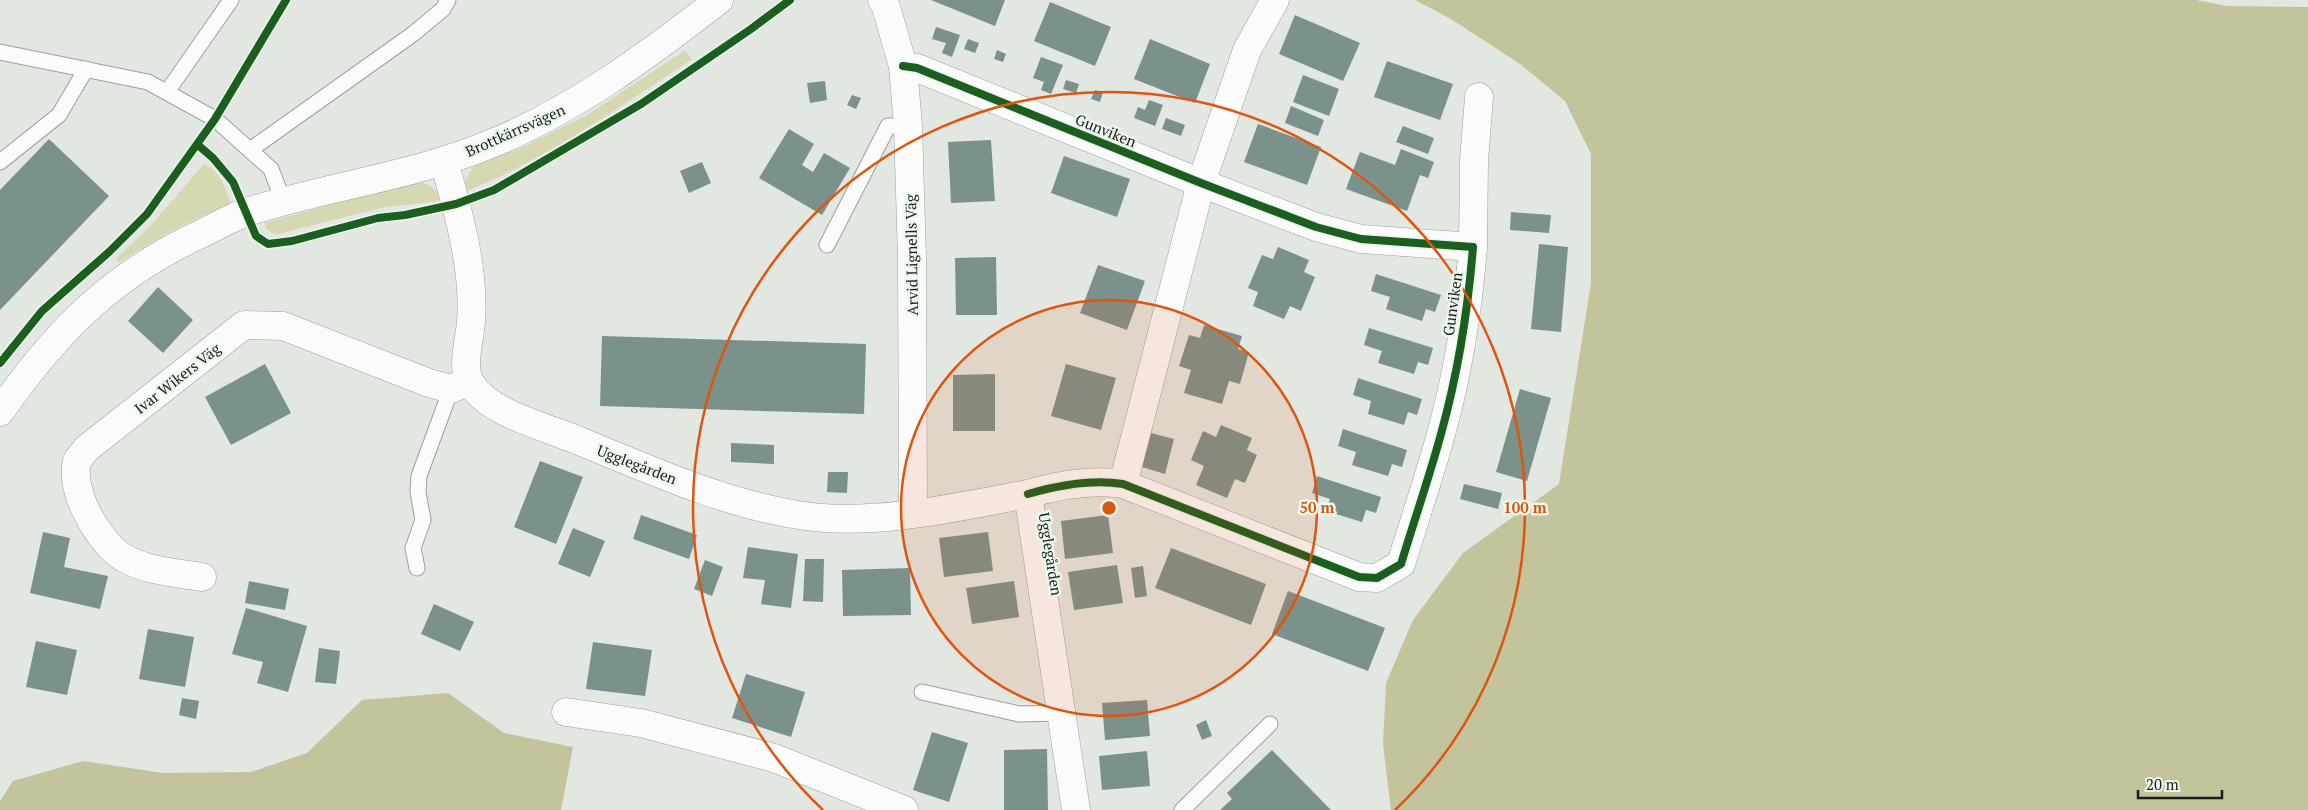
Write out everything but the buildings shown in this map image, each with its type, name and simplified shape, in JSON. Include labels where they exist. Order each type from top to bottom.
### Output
[{"type":"street","name":"Brottkärrsvägen","points":[[0,412],[26,374],[69,324],[108,290],[142,264],[188,239],[246,213],[444,161],[492,144],[563,111],[646,56],[720,0]]},
{"type":"street","name":"Arvid Lignells Väg","points":[[882,0],[886,7],[904,66],[908,126],[912,258],[914,514]]},
{"type":"street","points":[[1123,484],[1201,183],[1248,50],[1275,0]]},
{"type":"street","name":"Gunviken","points":[[904,66],[917,68],[1201,183],[1316,227],[1361,239],[1473,247]]},
{"type":"street","name":"Gunviken","points":[[1028,494],[1057,486],[1090,482],[1123,484],[1359,577],[1377,578],[1400,564],[1441,434],[1456,370],[1469,297],[1473,247],[1474,160],[1479,97]]},
{"type":"street","points":[[444,161],[456,204],[471,288],[471,321],[467,365],[460,385]]},
{"type":"street","name":"Ivar Wikers Väg","points":[[202,577],[158,570],[124,558],[110,546],[82,503],[77,480],[78,461],[86,449],[244,325],[283,326],[429,383],[460,385]]},
{"type":"street","name":"Ugglegården","points":[[460,385],[501,409],[668,476],[757,508],[806,516],[847,518],[914,514],[1028,494],[1076,810]]},
{"type":"street","points":[[566,712],[641,723],[774,758],[904,810]]},
{"type":"lane","points":[[167,92],[232,0]]},
{"type":"lane","points":[[250,150],[414,34],[442,9],[448,0]]},
{"type":"lane","points":[[0,52],[148,82],[167,92],[215,119],[271,169],[284,203]]},
{"type":"lane","points":[[0,162],[59,115],[86,69]]},
{"type":"lane","points":[[827,246],[888,126],[908,126]]},
{"type":"lane","points":[[417,568],[413,548],[423,520],[418,492],[420,476],[460,385]]},
{"type":"lane","points":[[922,692],[1019,714],[1062,714]]},
{"type":"lane","points":[[1182,810],[1270,724]]},
{"type":"green space","points":[[1415,0],[2196,0],[2227,6],[2308,7],[2308,810],[1391,810],[1383,744],[1386,683],[1413,620],[1463,553],[1559,484],[1591,283],[1591,154],[1565,101],[1520,64],[1451,19]]},
{"type":"green space","points":[[684,51],[692,59],[610,113],[525,164],[467,191],[465,182],[473,167],[521,148],[587,115]]},
{"type":"green space","points":[[204,164],[210,167],[218,176],[231,204],[173,230],[118,263],[117,258],[151,225]]},
{"type":"green space","points":[[412,182],[421,182],[429,185],[436,191],[440,199],[433,202],[385,207],[278,234],[266,229],[265,223]]},
{"type":"green space","points":[[448,693],[504,733],[573,747],[561,810],[0,810],[0,801],[13,781],[83,761],[163,773],[251,772],[307,753],[362,700]]},
{"type":"cycle path","points":[[0,363],[42,311],[109,252],[147,214],[215,119],[286,0]]},
{"type":"cycle path","points":[[198,145],[213,158],[233,182],[256,236],[268,244],[292,241],[378,218],[405,215],[456,204],[494,190],[641,104],[790,0]]},
{"type":"cycle path","points":[[903,66],[917,68],[1201,183],[1316,227],[1361,239],[1473,247],[1462,341],[1447,411],[1436,450],[1401,564],[1377,578],[1359,577],[1123,484],[1099,482],[1075,484],[1028,494]]}]
